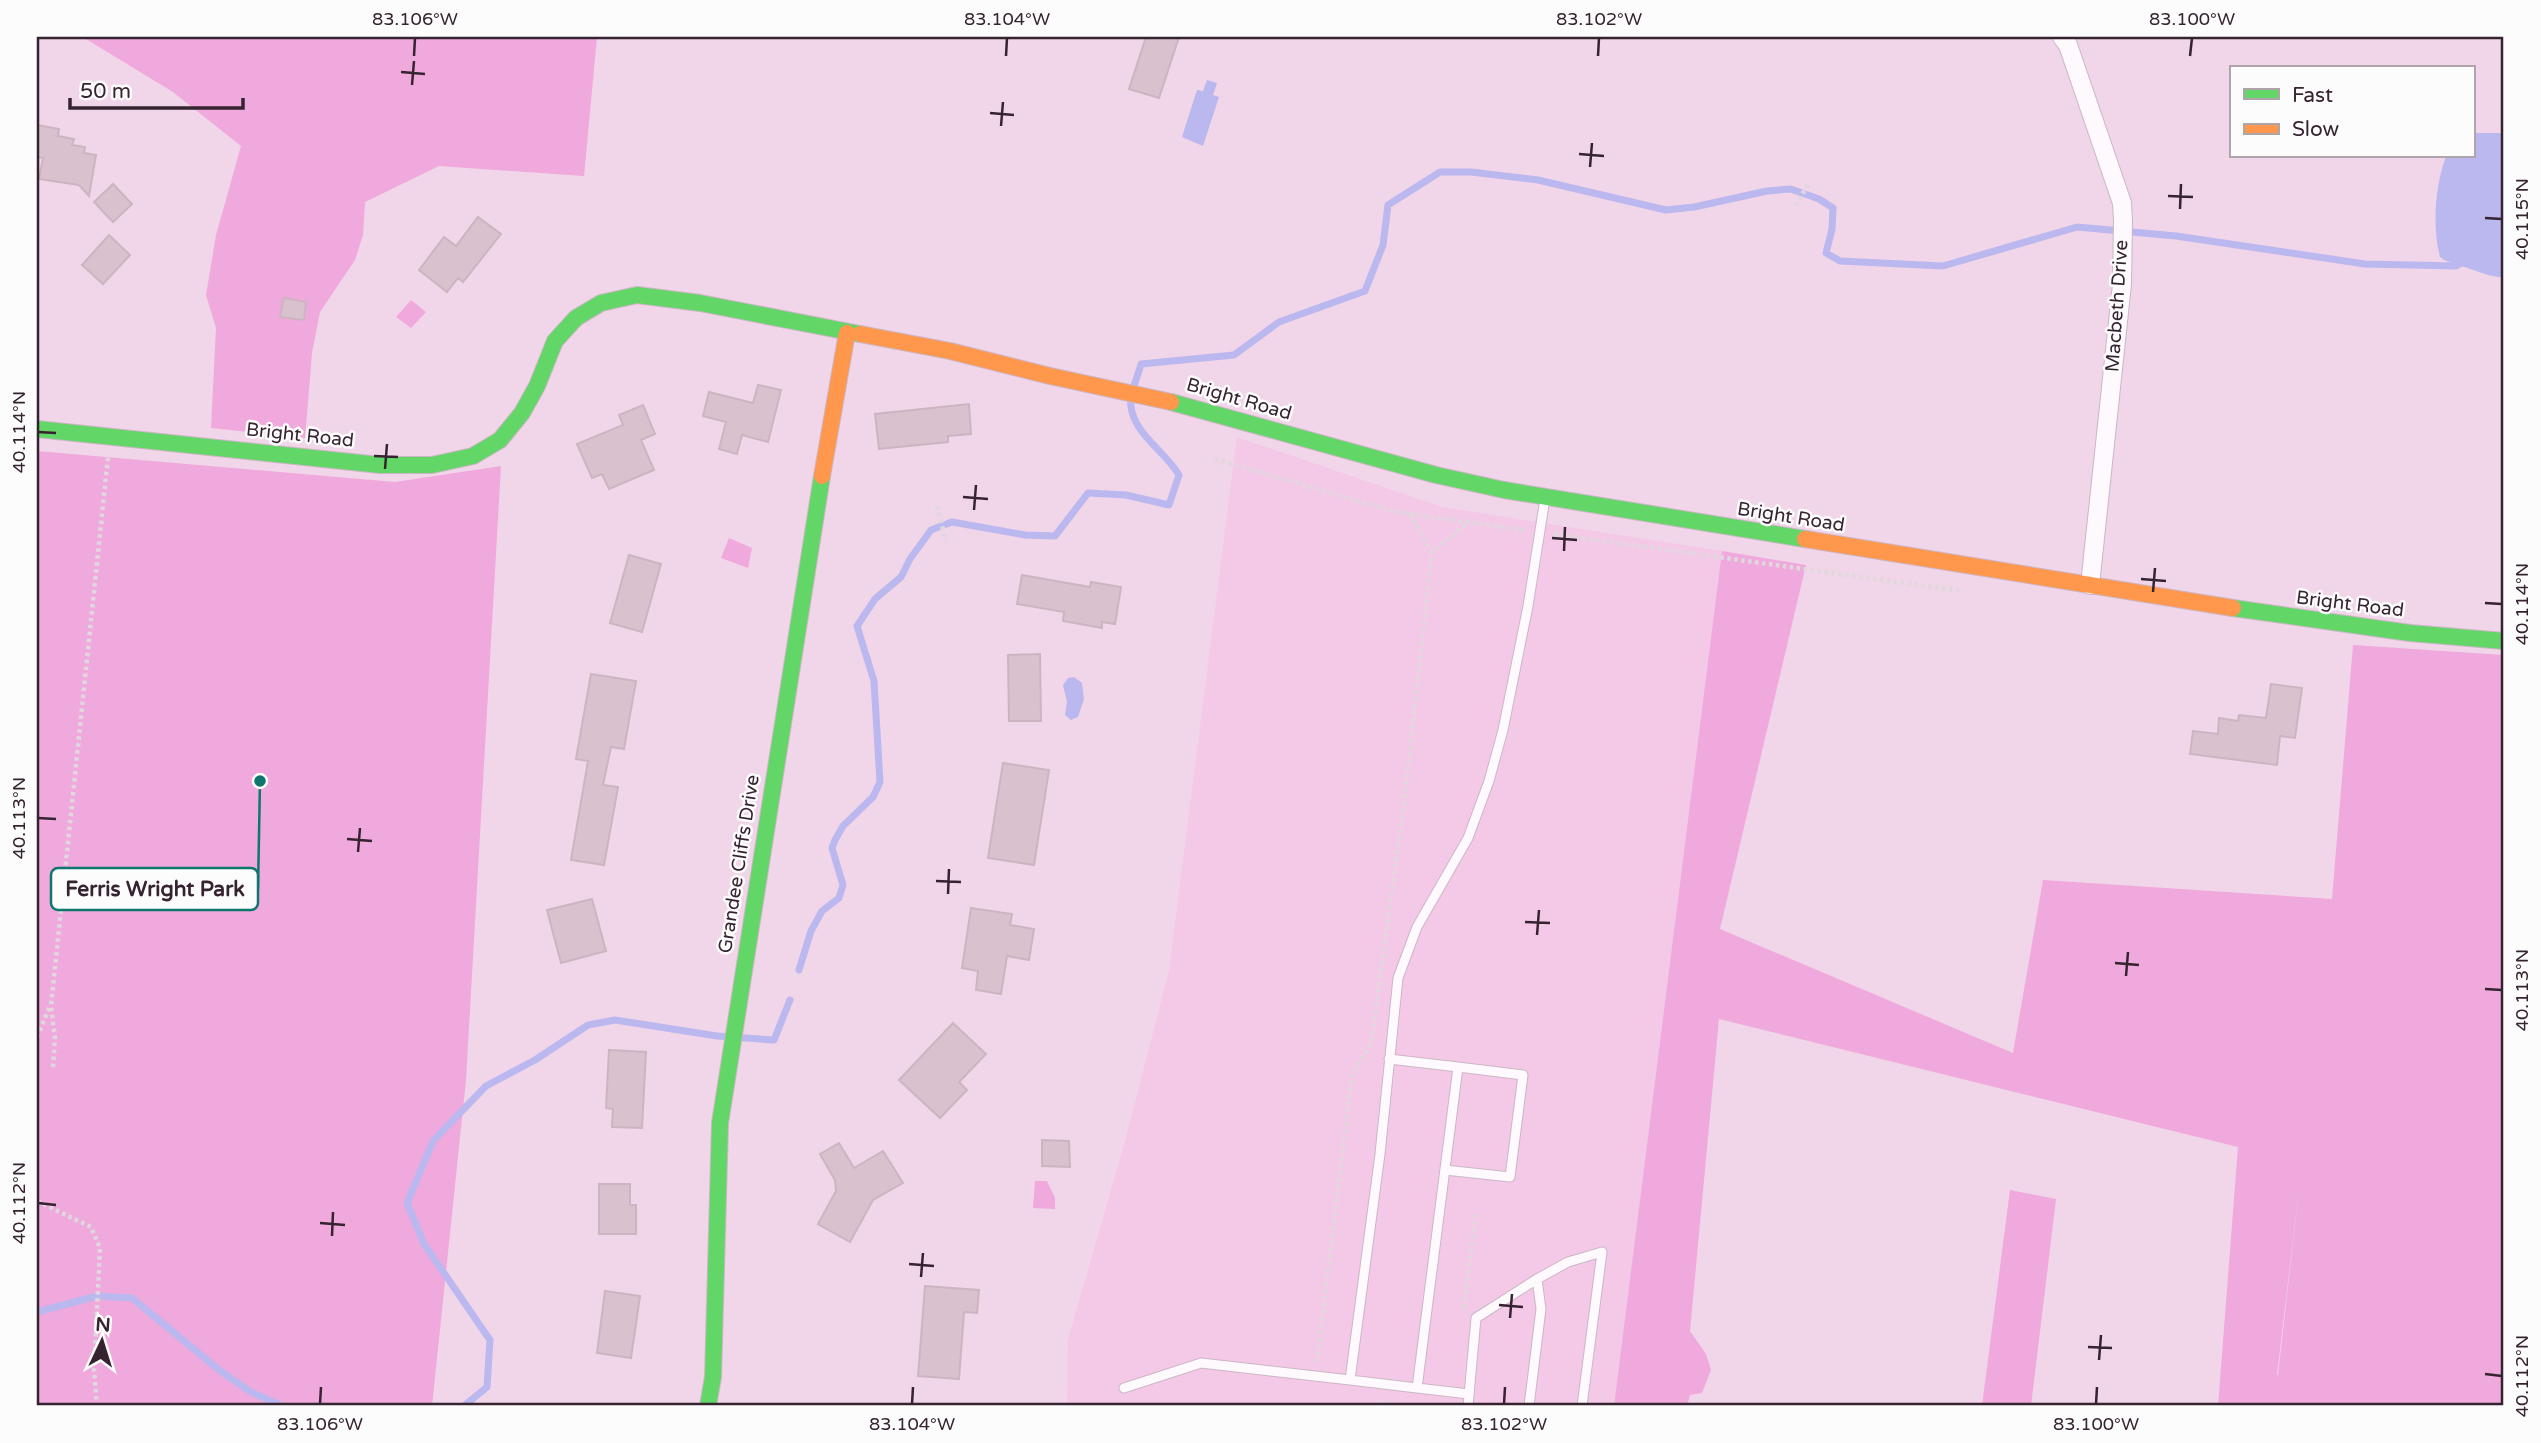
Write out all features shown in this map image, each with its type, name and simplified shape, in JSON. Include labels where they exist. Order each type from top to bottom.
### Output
[{"type":"street","name":"Macbeth Drive","points":[[2063,37],[2122,204],[2123,221],[2122,284],[2090,585]]},
{"type":"street","name":"Bright Road","points":[[37,429],[380,465],[432,465],[473,456],[500,440],[522,413],[537,386],[555,341],[576,318],[601,303],[637,295],[700,303],[950,351],[1165,400],[1436,475],[1545,497],[2274,615],[2410,633],[2504,640]]},
{"type":"street","name":"Grandee Cliffs Drive","points":[[708,1406],[713,1377],[720,1123],[827,444],[847,333]]},
{"type":"lane","points":[[1350,1380],[1380,1154],[1398,978],[1417,927],[1468,838],[1489,781],[1503,730],[1525,619],[1545,497]]},
{"type":"lane","points":[[1389,1059],[1523,1074],[1510,1177],[1445,1170]]},
{"type":"lane","points":[[1417,1388],[1458,1067]]},
{"type":"lane","points":[[1468,1406],[1476,1318],[1568,1262],[1602,1252],[1582,1406]]},
{"type":"lane","points":[[1529,1406],[1541,1309],[1537,1279]]},
{"type":"lane","points":[[1124,1388],[1201,1363],[1469,1394]]},
{"type":"path","points":[[1797,206],[1809,182]]},
{"type":"path","points":[[53,1067],[55,1038],[51,1006],[110,436]]},
{"type":"path","points":[[1215,458],[1396,512],[1966,591]]},
{"type":"path","points":[[937,506],[946,541]]},
{"type":"path","points":[[1315,1376],[1352,1073],[1371,1044],[1405,795],[1432,552],[1408,513]]},
{"type":"path","points":[[1432,552],[1469,522]]},
{"type":"path","points":[[37,1037],[51,1006]]},
{"type":"path","points":[[37,1201],[91,1227],[100,1248],[94,1370],[97,1406]]},
{"type":"shaded area","points":[[68,37],[597,37],[584,176],[439,166],[365,202],[363,235],[355,260],[320,312],[312,353],[305,438],[211,428],[216,328],[206,295],[216,235],[241,146],[173,92],[86,39]]},
{"type":"shaded area","points":[[411,300],[426,312],[411,328],[396,317]]},
{"type":"shaded area","points":[[1237,437],[1442,507],[1722,551],[1614,1406],[1067,1406],[1068,1340],[1127,1134],[1169,971]]},
{"type":"shaded area","points":[[37,451],[395,482],[501,466],[466,1080],[432,1406],[37,1406]]},
{"type":"shaded area","points":[[729,538],[752,548],[748,568],[721,558]]},
{"type":"shaded area","points":[[1722,551],[1806,565],[1720,929],[2013,1053],[2043,880],[2332,899],[2353,645],[2504,655],[2504,1406],[2218,1406],[2238,1147],[1719,1019],[1690,1331],[1706,1354],[1711,1370],[1702,1393],[1690,1395],[1687,1406],[1614,1406]],"holes":[[[2301,1172],[2278,1375],[2277,1375]]]},
{"type":"shaded area","points":[[1035,1181],[1047,1181],[1055,1198],[1055,1209],[1033,1208]]},
{"type":"shaded area","points":[[2010,1190],[2056,1199],[2031,1406],[1982,1406]]},
{"type":"water","points":[[1207,80],[1217,83],[1213,95],[1219,97],[1203,146],[1182,137],[1197,90],[1203,91]]},
{"type":"water","points":[[2474,133],[2504,133],[2504,278],[2488,275],[2440,257],[2435,219],[2445,158],[2474,158]]},
{"type":"water","points":[[1074,677],[1082,683],[1084,699],[1078,717],[1071,720],[1065,715],[1067,702],[1063,685],[1068,678]]},
{"type":"building","points":[[1146,37],[1179,37],[1159,98],[1129,89]]},
{"type":"building","points":[[37,125],[59,129],[58,136],[74,139],[72,145],[85,147],[84,153],[96,155],[89,196],[79,185],[39,179],[43,158],[37,157]]},
{"type":"building","points":[[113,184],[132,204],[113,222],[94,202]]},
{"type":"building","points":[[478,217],[501,234],[463,282],[458,278],[447,292],[419,270],[444,237],[456,246]]},
{"type":"building","points":[[109,235],[130,255],[103,284],[82,265]]},
{"type":"building","points":[[284,298],[306,302],[304,320],[280,317]]},
{"type":"building","points":[[758,385],[781,390],[768,442],[742,435],[737,454],[719,449],[726,422],[703,416],[709,392],[753,403]]},
{"type":"building","points":[[969,404],[971,434],[948,436],[948,442],[879,449],[875,414]]},
{"type":"building","points":[[643,405],[655,434],[641,440],[654,470],[609,489],[602,474],[592,478],[577,444],[623,425],[619,415]]},
{"type":"building","points":[[629,555],[661,564],[642,632],[610,623]]},
{"type":"building","points":[[1022,575],[1090,587],[1091,582],[1121,587],[1115,624],[1102,622],[1102,628],[1063,621],[1064,612],[1017,604]]},
{"type":"building","points":[[1040,654],[1041,721],[1009,721],[1008,655]]},
{"type":"building","points":[[591,674],[636,681],[624,749],[611,747],[603,785],[618,787],[604,865],[571,860],[588,761],[576,759]]},
{"type":"building","points":[[2271,684],[2302,688],[2295,738],[2280,736],[2277,765],[2190,754],[2193,731],[2218,734],[2219,718],[2238,721],[2239,715],[2266,718]]},
{"type":"building","points":[[1003,763],[1049,770],[1034,865],[988,858]]},
{"type":"building","points":[[592,899],[606,951],[561,963],[547,910]]},
{"type":"building","points":[[971,908],[1012,914],[1010,925],[1034,929],[1029,960],[1007,956],[1001,994],[976,990],[978,971],[962,968]]},
{"type":"building","points":[[953,1023],[986,1054],[959,1082],[967,1090],[940,1118],[899,1080]]},
{"type":"building","points":[[609,1050],[646,1052],[642,1128],[612,1127],[613,1109],[606,1108]]},
{"type":"building","points":[[1042,1140],[1069,1141],[1070,1167],[1042,1166]]},
{"type":"building","points":[[839,1143],[854,1168],[883,1151],[903,1183],[873,1200],[850,1242],[818,1224],[836,1191],[835,1180],[820,1154]]},
{"type":"building","points":[[599,1184],[630,1184],[630,1205],[636,1205],[636,1234],[599,1234]]},
{"type":"building","points":[[925,1286],[979,1290],[977,1313],[964,1312],[959,1379],[918,1376]]},
{"type":"building","points":[[605,1291],[640,1296],[631,1358],[597,1353]]},
{"type":"waterway","points":[[799,970],[811,931],[822,911],[839,898],[843,885],[832,848],[835,840],[843,826],[873,797],[880,782],[874,681],[857,626],[875,599],[901,577],[931,530],[952,522],[1025,535],[1055,536],[1088,493],[1126,495],[1169,505],[1179,475],[1138,426],[1131,407],[1132,391],[1141,364],[1234,355],[1279,322],[1365,291],[1383,245],[1388,205],[1440,172],[1471,172],[1538,180],[1666,210],[1791,189],[1819,199],[1833,208],[1832,229],[1826,253],[1840,261],[1943,266],[2077,227],[2176,236],[2365,264],[2456,266],[2466,260]]},
{"type":"waterway","points":[[464,1406],[487,1387],[490,1340],[424,1244],[407,1203],[433,1141],[486,1086],[535,1060],[588,1025],[615,1020],[717,1036],[774,1040],[790,1000]]},
{"type":"waterway","points":[[37,1312],[97,1296],[132,1298],[219,1370],[251,1392],[282,1406]]},
{"type":"traffic: fast","points":[[37,429],[380,465],[432,465],[473,456],[500,440],[522,413],[537,386],[555,341],[576,318],[601,303],[637,295],[700,303],[860,334]]},
{"type":"traffic: fast","points":[[1171,402],[1436,475],[1504,490],[1805,539]]},
{"type":"traffic: fast","points":[[708,1406],[713,1377],[720,1123],[822,476]]},
{"type":"traffic: fast","points":[[2233,608],[2410,633],[2504,641]]},
{"type":"traffic: slow","points":[[822,476],[847,333]]},
{"type":"traffic: slow","points":[[860,334],[950,351],[1171,402]]},
{"type":"traffic: slow","points":[[1805,539],[2233,608]]},
{"type":"place","name":"Ferris Wright Park","points":[[260,781]]}]
